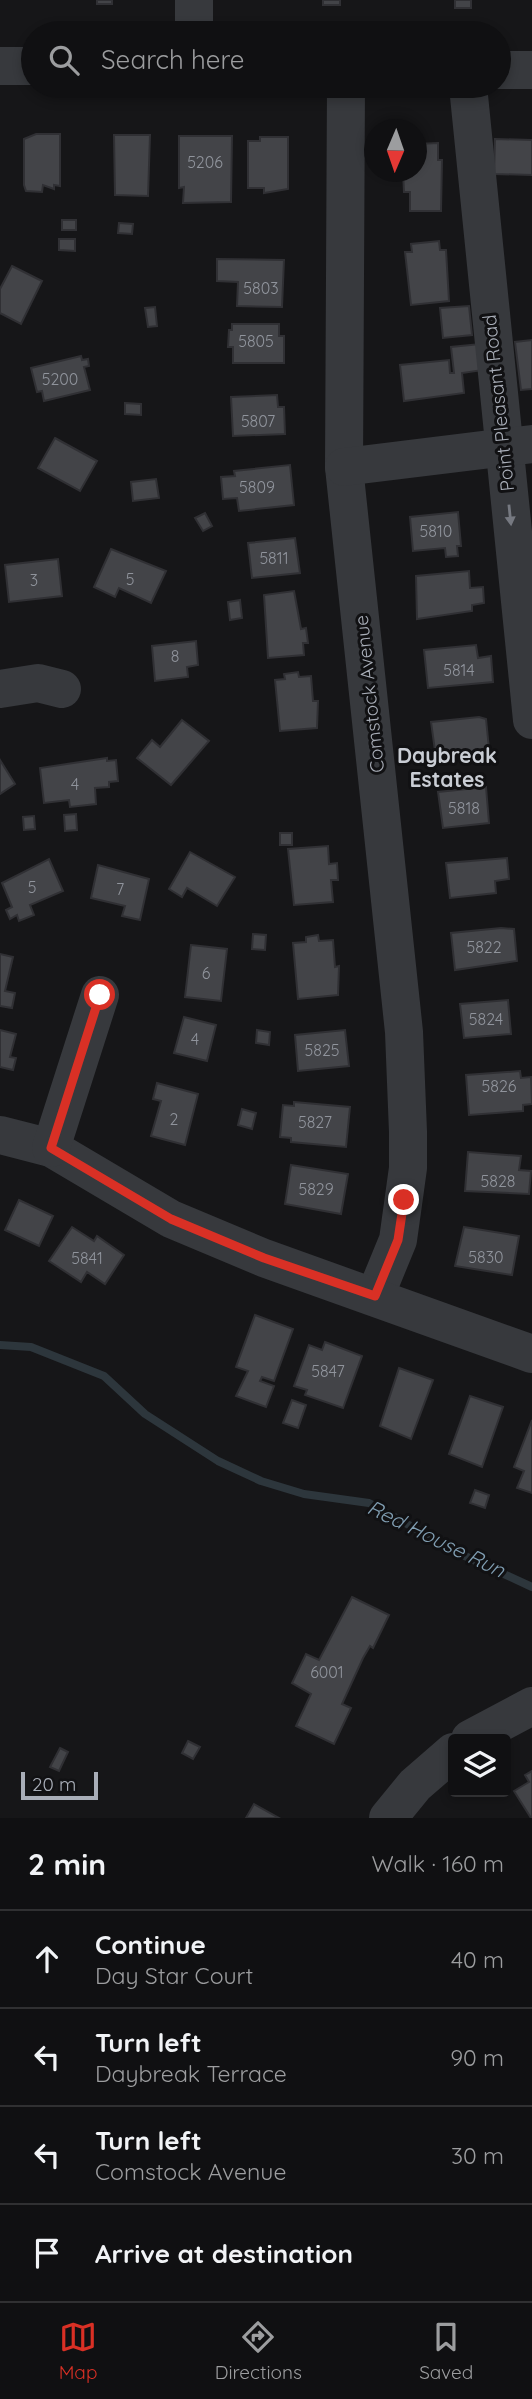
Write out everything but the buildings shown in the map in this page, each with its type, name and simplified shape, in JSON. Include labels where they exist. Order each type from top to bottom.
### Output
[{"type":"street","points":[[194,0],[194,21]]},
{"type":"street","points":[[0,66],[21,66]]},
{"type":"street","points":[[511,70],[532,70]]},
{"type":"street","name":"Comstock Avenue","points":[[346,98],[344,467],[404,1032],[408,1132],[408,1168],[398,1240],[375,1296]]},
{"type":"street","name":"Point Pleasant Road","points":[[470,98],[517,445],[532,720]]},
{"type":"street","points":[[344,467],[517,445]]},
{"type":"street","points":[[0,689],[38,683],[62,690]]},
{"type":"street","points":[[51,1148],[100,995]]},
{"type":"street","points":[[0,1135],[51,1148],[171,1219],[264,1258],[532,1354]]},
{"type":"street","points":[[479,1734],[532,1706]]},
{"type":"street","points":[[388,1818],[415,1785],[448,1756]]},
{"type":"waterway","name":"Red House Run","points":[[0,1345],[31,1347],[104,1376],[145,1414],[218,1461],[261,1481],[304,1494],[369,1503],[465,1556],[532,1587]]},
{"type":"district","name":"Daybreak Estates","points":[[447,768]]},
{"type":"route","points":[[100,995],[51,1148],[171,1219],[264,1258],[375,1296],[398,1240],[404,1200]]}]
